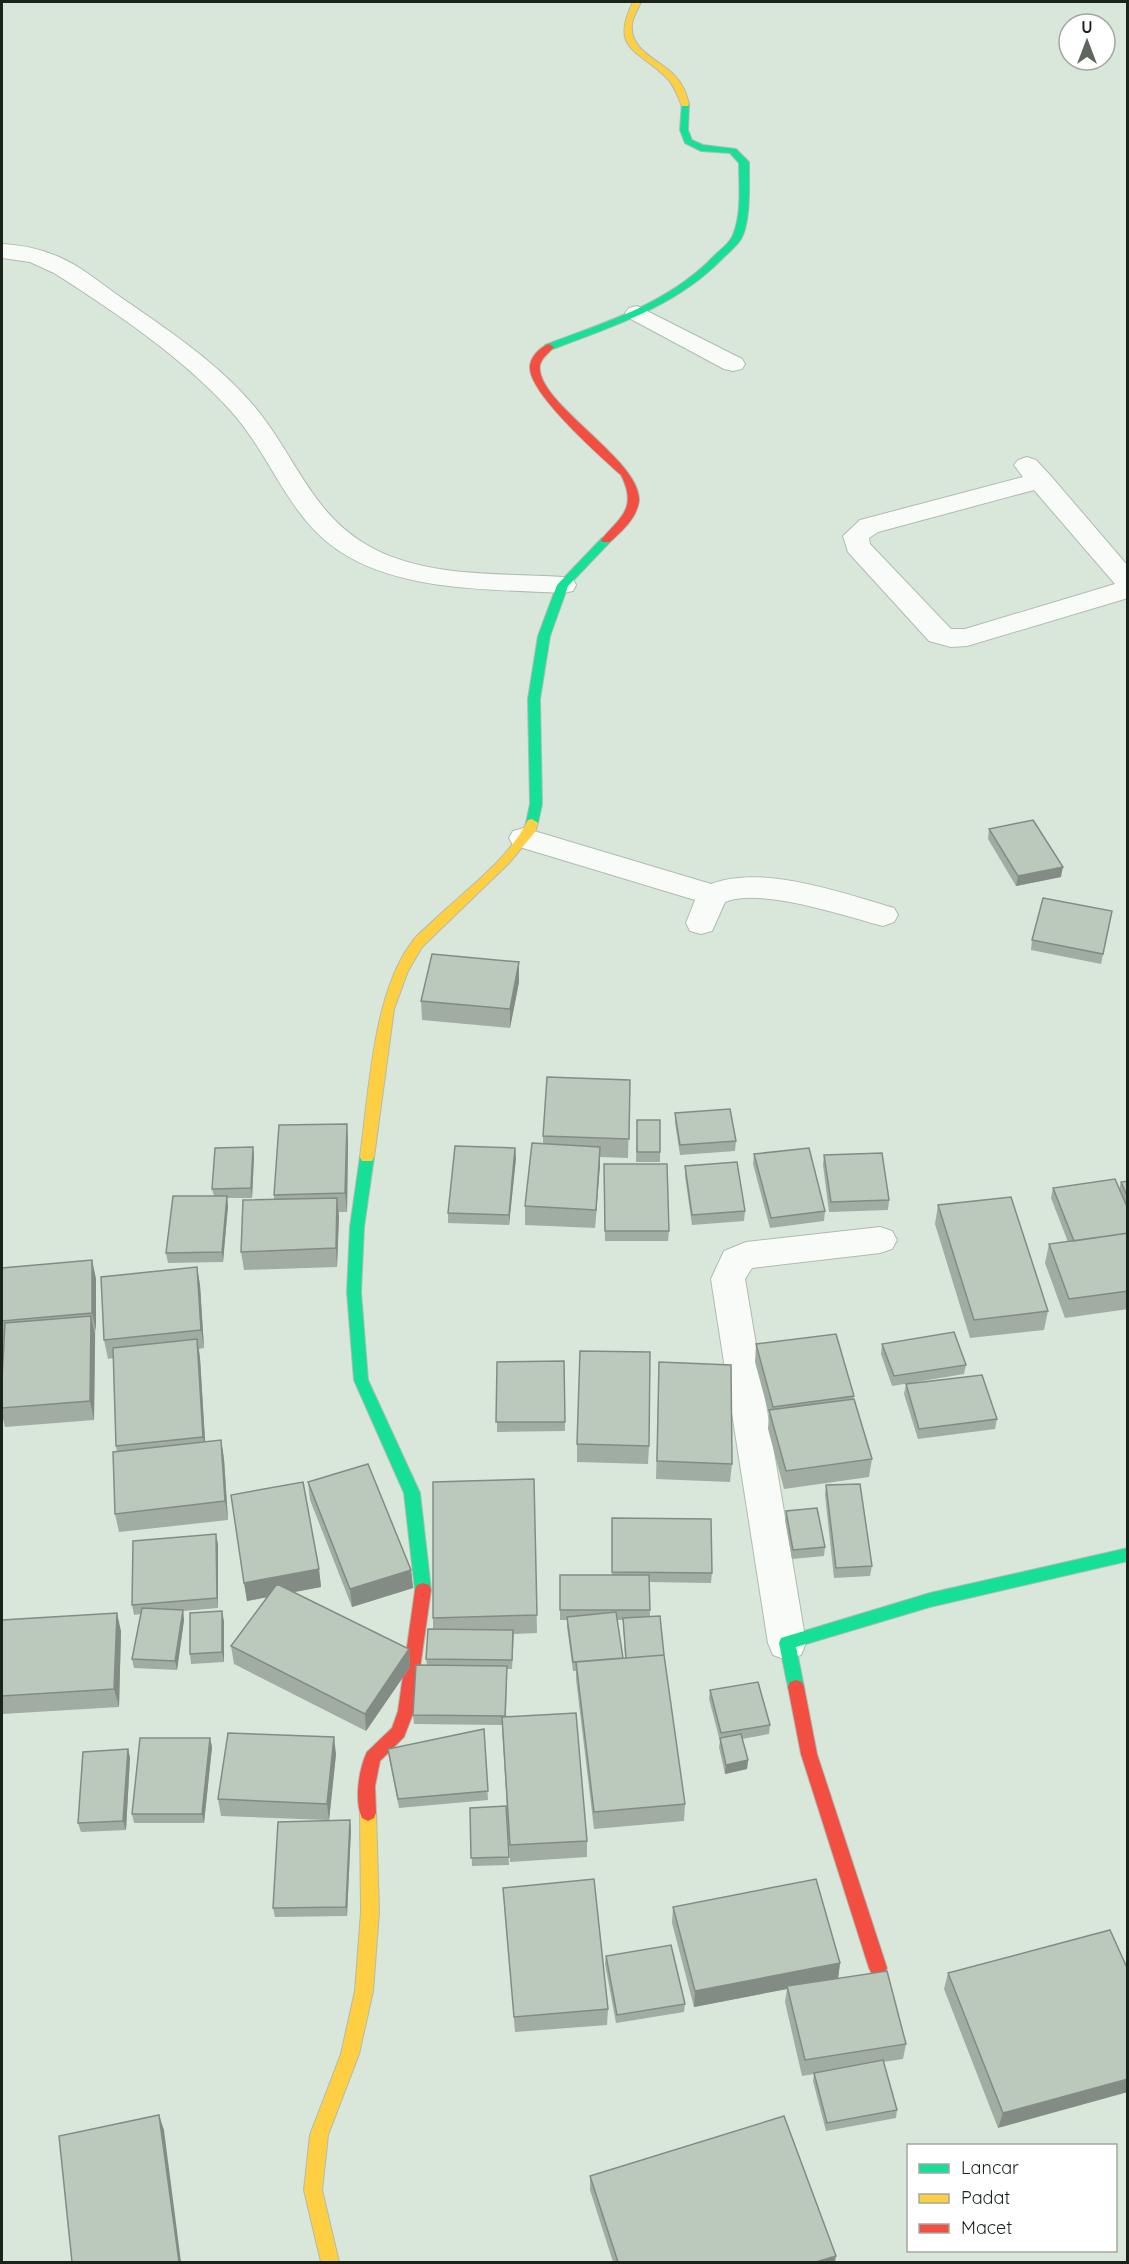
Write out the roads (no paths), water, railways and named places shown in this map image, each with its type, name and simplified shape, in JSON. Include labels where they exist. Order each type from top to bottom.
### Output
[{"type":"street","points":[[330,2262],[313,2190],[319,2135],[350,2054],[364,1991],[370,1912],[367,1786],[374,1757],[398,1732],[406,1711],[424,1597],[412,1493],[361,1380],[354,1292],[357,1227],[388,1009],[402,971],[417,944],[505,860],[531,829],[536,804],[536,675],[544,636],[564,585],[586,558],[626,522],[633,509],[633,487],[625,474],[547,392],[535,372],[537,361],[542,351],[552,345],[637,313],[693,280],[737,238],[744,205],[744,162],[736,151],[698,147],[687,139],[683,92],[673,78],[633,47],[627,39],[624,31],[626,16],[637,2]]},
{"type":"street","points":[[2,251],[26,253],[52,262],[148,327],[219,385],[256,425],[302,503],[329,531],[359,552],[423,572],[486,580],[564,585]]},
{"type":"street","points":[[637,313],[733,364]]},
{"type":"street","points":[[1128,583],[1034,472],[869,526],[856,536],[857,546],[939,635],[951,638],[967,637],[1128,589]]},
{"type":"street","points":[[524,838],[712,895],[733,886],[748,886],[883,915]]},
{"type":"street","points":[[701,923],[712,895]]},
{"type":"street","points":[[878,1968],[809,1754],[787,1643],[728,1279],[736,1260],[746,1255],[880,1240]]},
{"type":"street","points":[[787,1643],[930,1600],[1128,1554]]}]
